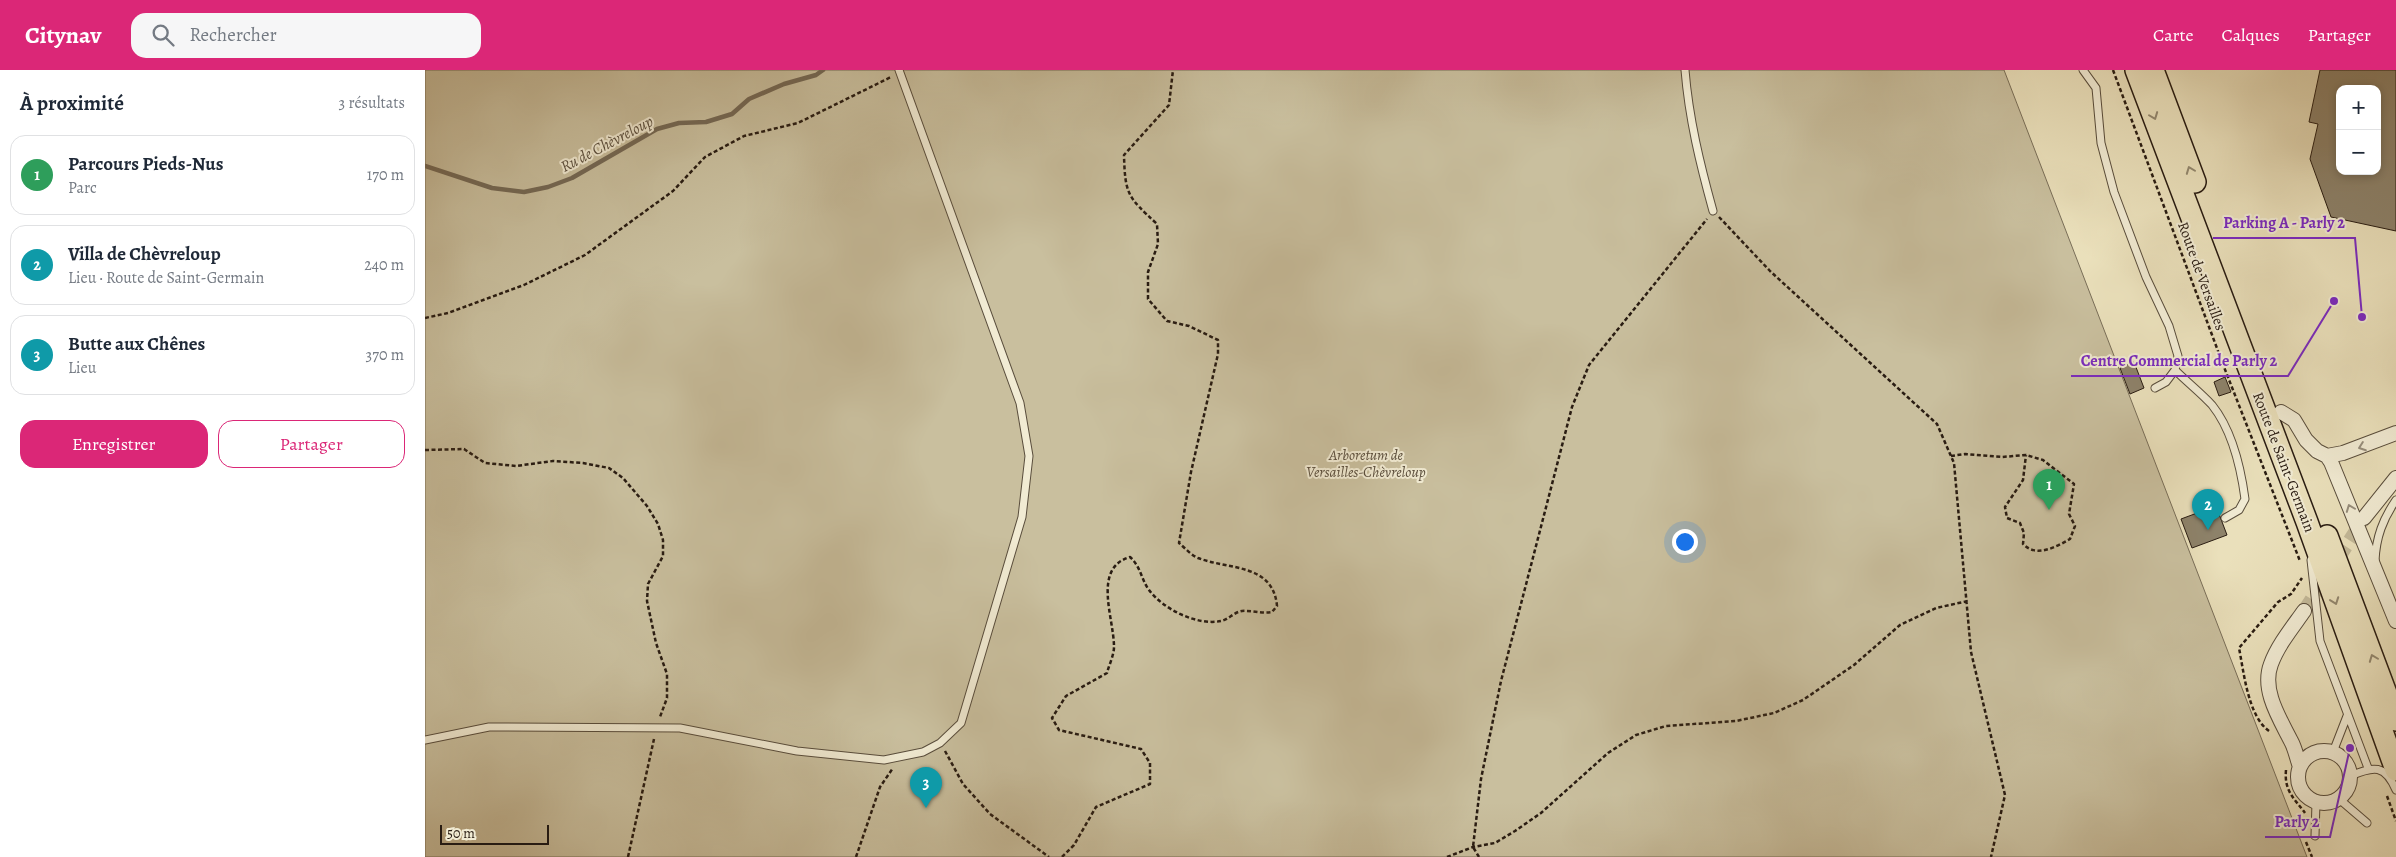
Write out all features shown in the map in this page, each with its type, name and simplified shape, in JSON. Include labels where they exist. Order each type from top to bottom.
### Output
[{"type":"main road","name":"Route de Saint-Germain","points":[[2137,70],[2307,522],[2396,770]]},
{"type":"main road","name":"Route de Saint-Germain","points":[[2153,70],[2396,720]]},
{"type":"street","points":[[2281,412],[2294,420],[2306,440],[2327,456],[2337,473],[2369,558],[2396,621]]},
{"type":"street","points":[[2327,456],[2343,453],[2396,433]]},
{"type":"street","points":[[2364,518],[2396,478]]},
{"type":"street","points":[[2291,741],[2317,752],[2333,752],[2345,762],[2350,776],[2345,792],[2338,798],[2324,803],[2310,799],[2300,788],[2294,765],[2291,741],[2269,692],[2268,677],[2270,665],[2304,612]]},
{"type":"street","points":[[2294,765],[2317,752]]},
{"type":"lane","points":[[1685,70],[1695,145],[1713,211]]},
{"type":"lane","points":[[2083,70],[2096,88],[2101,143],[2114,192],[2146,277],[2175,340],[2178,356],[2175,370],[2166,382],[2155,388]]},
{"type":"lane","points":[[425,740],[489,727],[681,728],[797,751],[884,760],[923,752],[940,743],[961,723],[1022,517],[1029,456],[1020,403],[901,71]]},
{"type":"lane","points":[[2175,370],[2212,406],[2226,429],[2237,461],[2245,500],[2239,510],[2225,518]]},
{"type":"lane","points":[[2375,569],[2376,548],[2383,519],[2396,500]]},
{"type":"lane","points":[[2307,522],[2320,642],[2368,768]]},
{"type":"lane","points":[[2333,752],[2347,716]]},
{"type":"lane","points":[[2350,776],[2368,768],[2381,770],[2390,776],[2396,790]]},
{"type":"lane","points":[[2338,798],[2367,823]]},
{"type":"lane","points":[[2315,836],[2317,802]]},
{"type":"path","points":[[1062,857],[1074,846],[1096,807],[1151,784],[1150,763],[1141,749],[1059,730],[1052,718],[1066,696],[1107,673],[1114,648],[1107,595],[1109,576],[1120,560],[1131,557],[1138,564],[1149,590],[1173,611],[1199,620],[1221,621],[1241,611],[1272,612],[1277,606],[1276,592],[1257,572],[1196,557],[1179,544],[1191,472],[1218,354],[1218,340],[1189,326],[1167,321],[1148,299],[1147,272],[1158,244],[1157,224],[1135,203],[1125,185],[1124,155],[1169,105],[1173,70]]},
{"type":"path","name":"Route de Versailles","points":[[2113,70],[2301,566]]},
{"type":"path","points":[[425,318],[448,313],[524,286],[585,255],[673,191],[705,157],[744,136],[798,123],[901,71]]},
{"type":"path","points":[[1479,857],[1473,846],[1481,779],[1501,680],[1572,407],[1589,365],[1713,211],[1770,271],[1937,424],[1951,456],[1954,463],[1968,601],[1971,652],[2005,795],[1991,857]]},
{"type":"path","points":[[425,450],[464,449],[485,462],[516,466],[553,461],[583,463],[609,468],[623,478],[647,506],[658,524],[663,540],[663,556],[648,584],[647,601],[655,643],[667,674],[667,698],[656,728],[628,857]]},
{"type":"path","points":[[1951,456],[2026,455],[2043,460],[2074,484],[2069,514],[2075,526],[2070,539],[2053,549],[2035,551],[2026,547],[2023,544],[2024,533],[2020,523],[2007,518],[2005,507],[2023,480],[2026,455]]},
{"type":"path","points":[[2273,736],[2261,725],[2248,693],[2239,648],[2278,602],[2291,594],[2304,574]]},
{"type":"path","points":[[1447,857],[1473,846],[1495,843],[1515,831],[1541,813],[1608,753],[1636,735],[1666,726],[1736,721],[1774,713],[1803,700],[1854,665],[1900,625],[1936,608],[1968,601]]},
{"type":"path","points":[[940,743],[963,784],[990,814],[1049,857]]},
{"type":"path","points":[[856,857],[880,787],[900,757]]},
{"type":"path","points":[[2294,765],[2285,782],[2287,791],[2291,798],[2305,812],[2307,819]]},
{"type":"path","points":[[2385,790],[2396,820]]},
{"type":"path","points":[[2305,838],[2312,857]]},
{"type":"green space","name":"Arboretum de Versailles-Chèvreloup","points":[[425,70],[2004,70],[2307,857],[425,857]]},
{"type":"building","points":[[2320,70],[2396,70],[2396,231],[2331,217],[2310,159],[2318,124],[2309,122]]},
{"type":"building","points":[[2134,362],[2144,388],[2130,394],[2120,368]]},
{"type":"building","points":[[2225,377],[2231,392],[2219,396],[2214,382]]},
{"type":"building","points":[[2216,506],[2227,535],[2192,548],[2181,519]]},
{"type":"waterway","name":"Ru de Chèvreloup","points":[[425,166],[492,188],[524,192],[548,187],[572,178],[657,129],[679,123],[706,122],[732,114],[749,99],[784,84],[816,75],[823,70]]},
{"type":"tunnel","points":[[2304,611],[2363,520]]},
{"type":"place","name":"Centre Commercial de Parly 2","points":[[2334,301]]},
{"type":"place","name":"Parking A - Parly 2","points":[[2362,317]]},
{"type":"place","name":"Parcours Pieds-Nus","points":[[2049,510]]},
{"type":"place","name":"Villa de Chèvreloup","points":[[2208,530]]},
{"type":"place","name":"Parly 2","points":[[2350,748]]},
{"type":"place","name":"Butte aux Chênes","points":[[926,808]]}]
